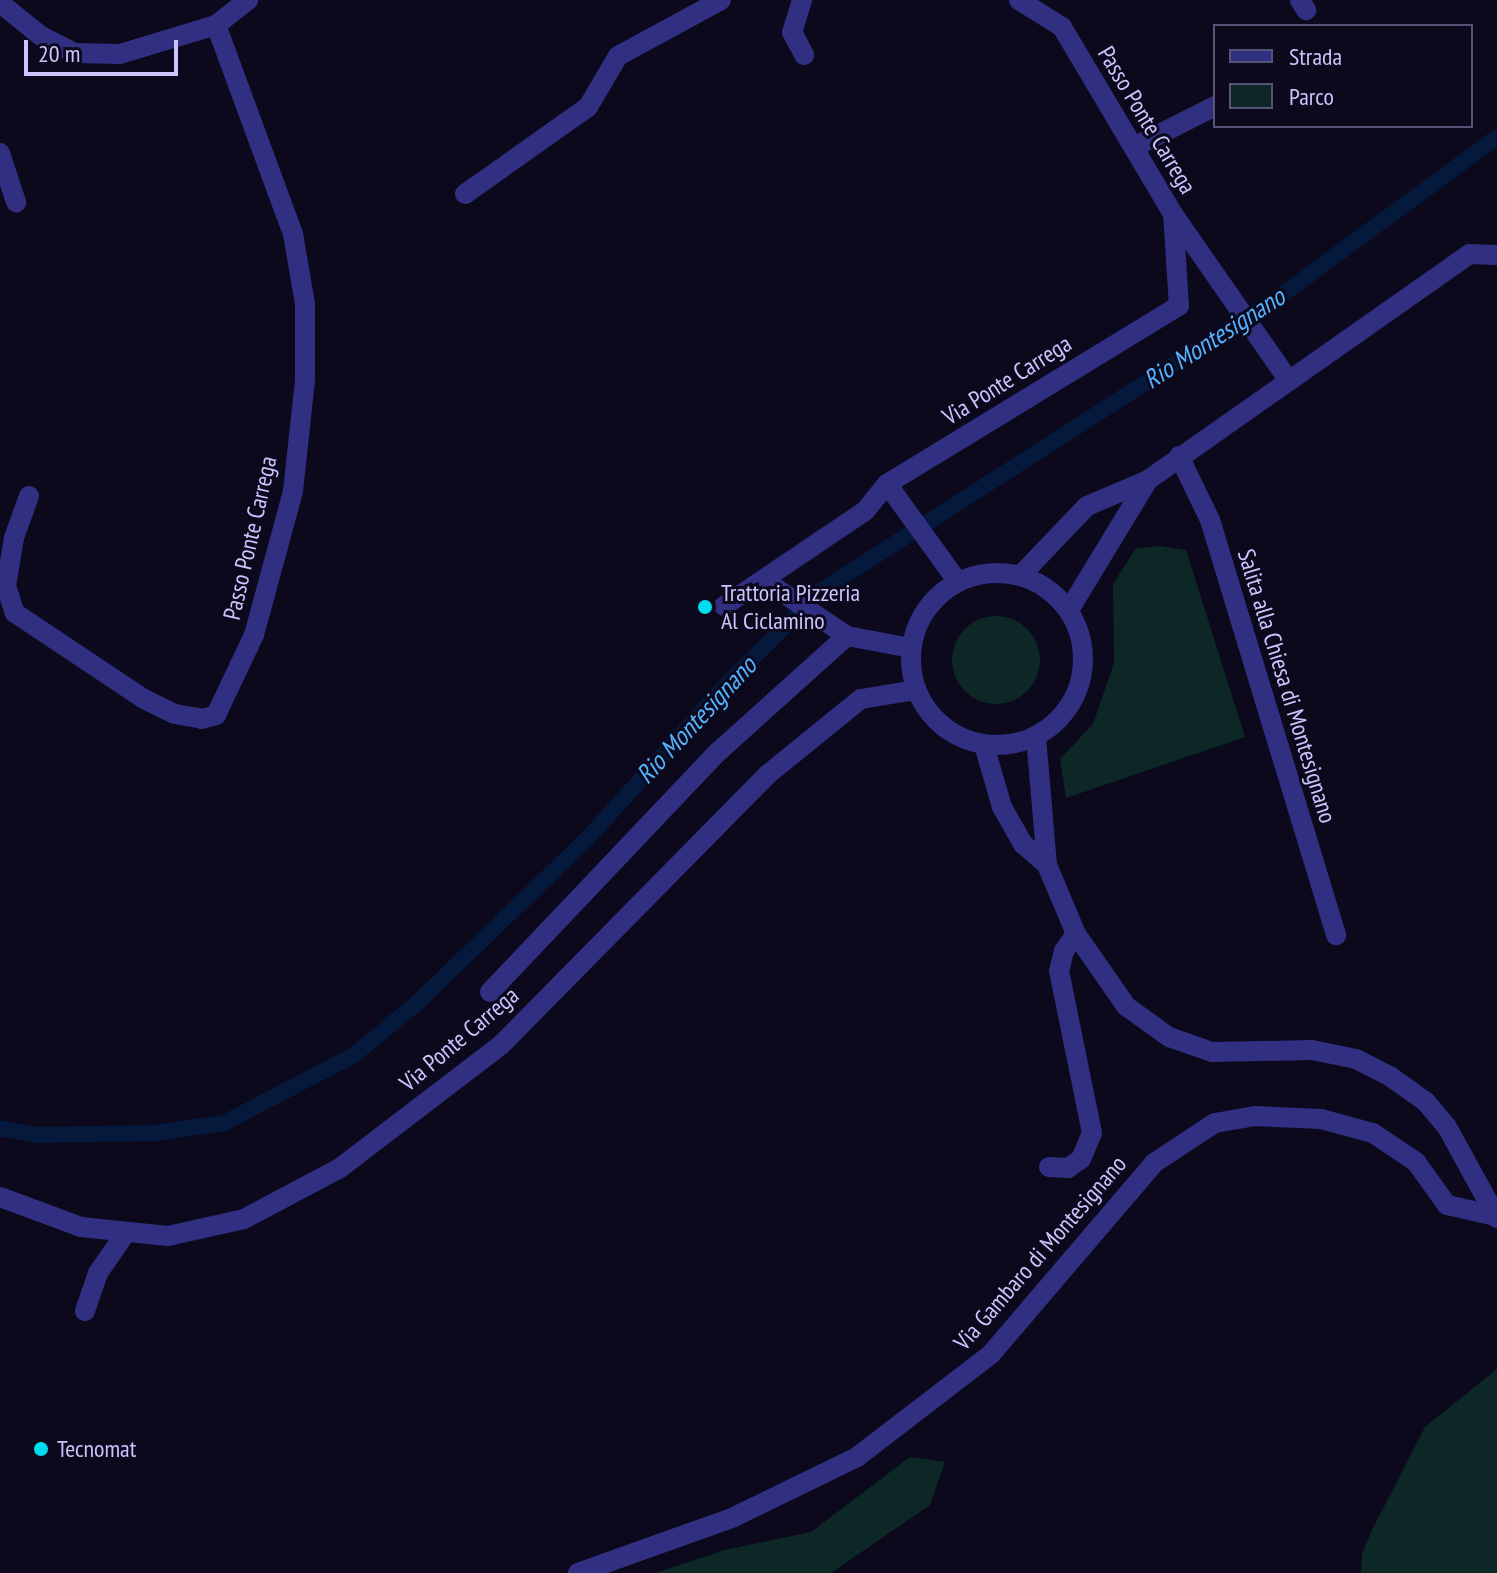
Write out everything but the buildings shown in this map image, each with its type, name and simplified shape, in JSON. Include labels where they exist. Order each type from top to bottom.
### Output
[{"type":"street","points":[[0,3],[41,36],[75,53],[120,54],[216,25],[248,0]]},
{"type":"street","points":[[465,194],[588,107],[618,56],[721,0]]},
{"type":"street","points":[[802,0],[792,32],[804,55]]},
{"type":"street","name":"Passo Ponte Carrega","points":[[1019,0],[1062,27],[1173,214],[1289,381]]},
{"type":"street","name":"Passo Ponte Carrega","points":[[29,496],[14,538],[6,586],[15,613],[144,699],[175,714],[202,719],[216,715],[254,635],[293,491],[305,380],[305,304],[293,234],[216,25]]},
{"type":"street","points":[[1134,147],[1213,107]]},
{"type":"street","points":[[0,153],[16,202]]},
{"type":"street","name":"Via Ponte Carrega","points":[[887,484],[1179,306],[1173,214]]},
{"type":"street","points":[[1021,575],[1087,506],[1148,480],[1470,254],[1497,255]]},
{"type":"street","name":"Salita alla Chiesa di Montesignano","points":[[1179,456],[1210,520],[1336,935]]},
{"type":"street","points":[[1069,610],[1148,480]]},
{"type":"street","points":[[724,606],[865,511],[887,484],[958,582]]},
{"type":"street","points":[[1000,572],[1021,575],[1048,588],[1069,610],[1082,636],[1084,666],[1076,694],[1060,720],[1036,737],[1011,745],[984,745],[943,727],[916,690],[911,648],[919,621],[935,598],[958,582],[1000,572]]},
{"type":"street","points":[[764,580],[838,631],[911,648]]},
{"type":"street","points":[[490,992],[718,752],[838,631]]},
{"type":"street","name":"Via Ponte Carrega","points":[[0,1197],[81,1227],[125,1234],[168,1236],[244,1219],[340,1168],[501,1045],[767,775],[861,699],[916,690]]},
{"type":"street","points":[[1036,737],[1047,865],[1076,934],[1126,1006],[1169,1037],[1212,1052],[1312,1050],[1356,1059],[1391,1077],[1426,1102],[1447,1127],[1496,1217]]},
{"type":"street","points":[[984,745],[1002,807],[1023,844],[1047,865]]},
{"type":"street","points":[[1049,1167],[1068,1168],[1081,1159],[1092,1133],[1059,971],[1064,951],[1076,934]]},
{"type":"street","name":"Via Gambaro di Montesignano","points":[[578,1573],[734,1517],[857,1457],[882,1440],[991,1354],[1154,1163],[1215,1123],[1254,1116],[1321,1119],[1373,1133],[1416,1162],[1447,1205],[1496,1217]]},
{"type":"street","points":[[85,1311],[98,1273],[125,1234]]},
{"type":"green space","points":[[1160,546],[1186,550],[1245,737],[1066,798],[1060,759],[1093,724],[1114,663],[1113,584],[1136,548]]},
{"type":"green space","points":[[996,616],[1013,620],[1027,629],[1036,643],[1040,660],[1036,677],[1027,691],[1013,700],[996,704],[979,700],[965,691],[956,677],[952,660],[956,643],[965,629],[979,620]]},
{"type":"green space","points":[[1497,1369],[1497,1573],[1361,1573],[1362,1554],[1372,1530],[1425,1427]]},
{"type":"green space","points":[[910,1457],[945,1462],[930,1505],[831,1573],[655,1573],[725,1550],[811,1532]]},
{"type":"waterway","name":"Rio Montesignano","points":[[0,1128],[37,1135],[154,1133],[224,1123],[354,1055],[417,1003],[586,840],[730,681],[819,592],[1279,297],[1497,137]]},
{"type":"place","name":"Trattoria Pizzeria Al Ciclamino","points":[[705,607]]},
{"type":"place","name":"Tecnomat","points":[[41,1449]]}]
